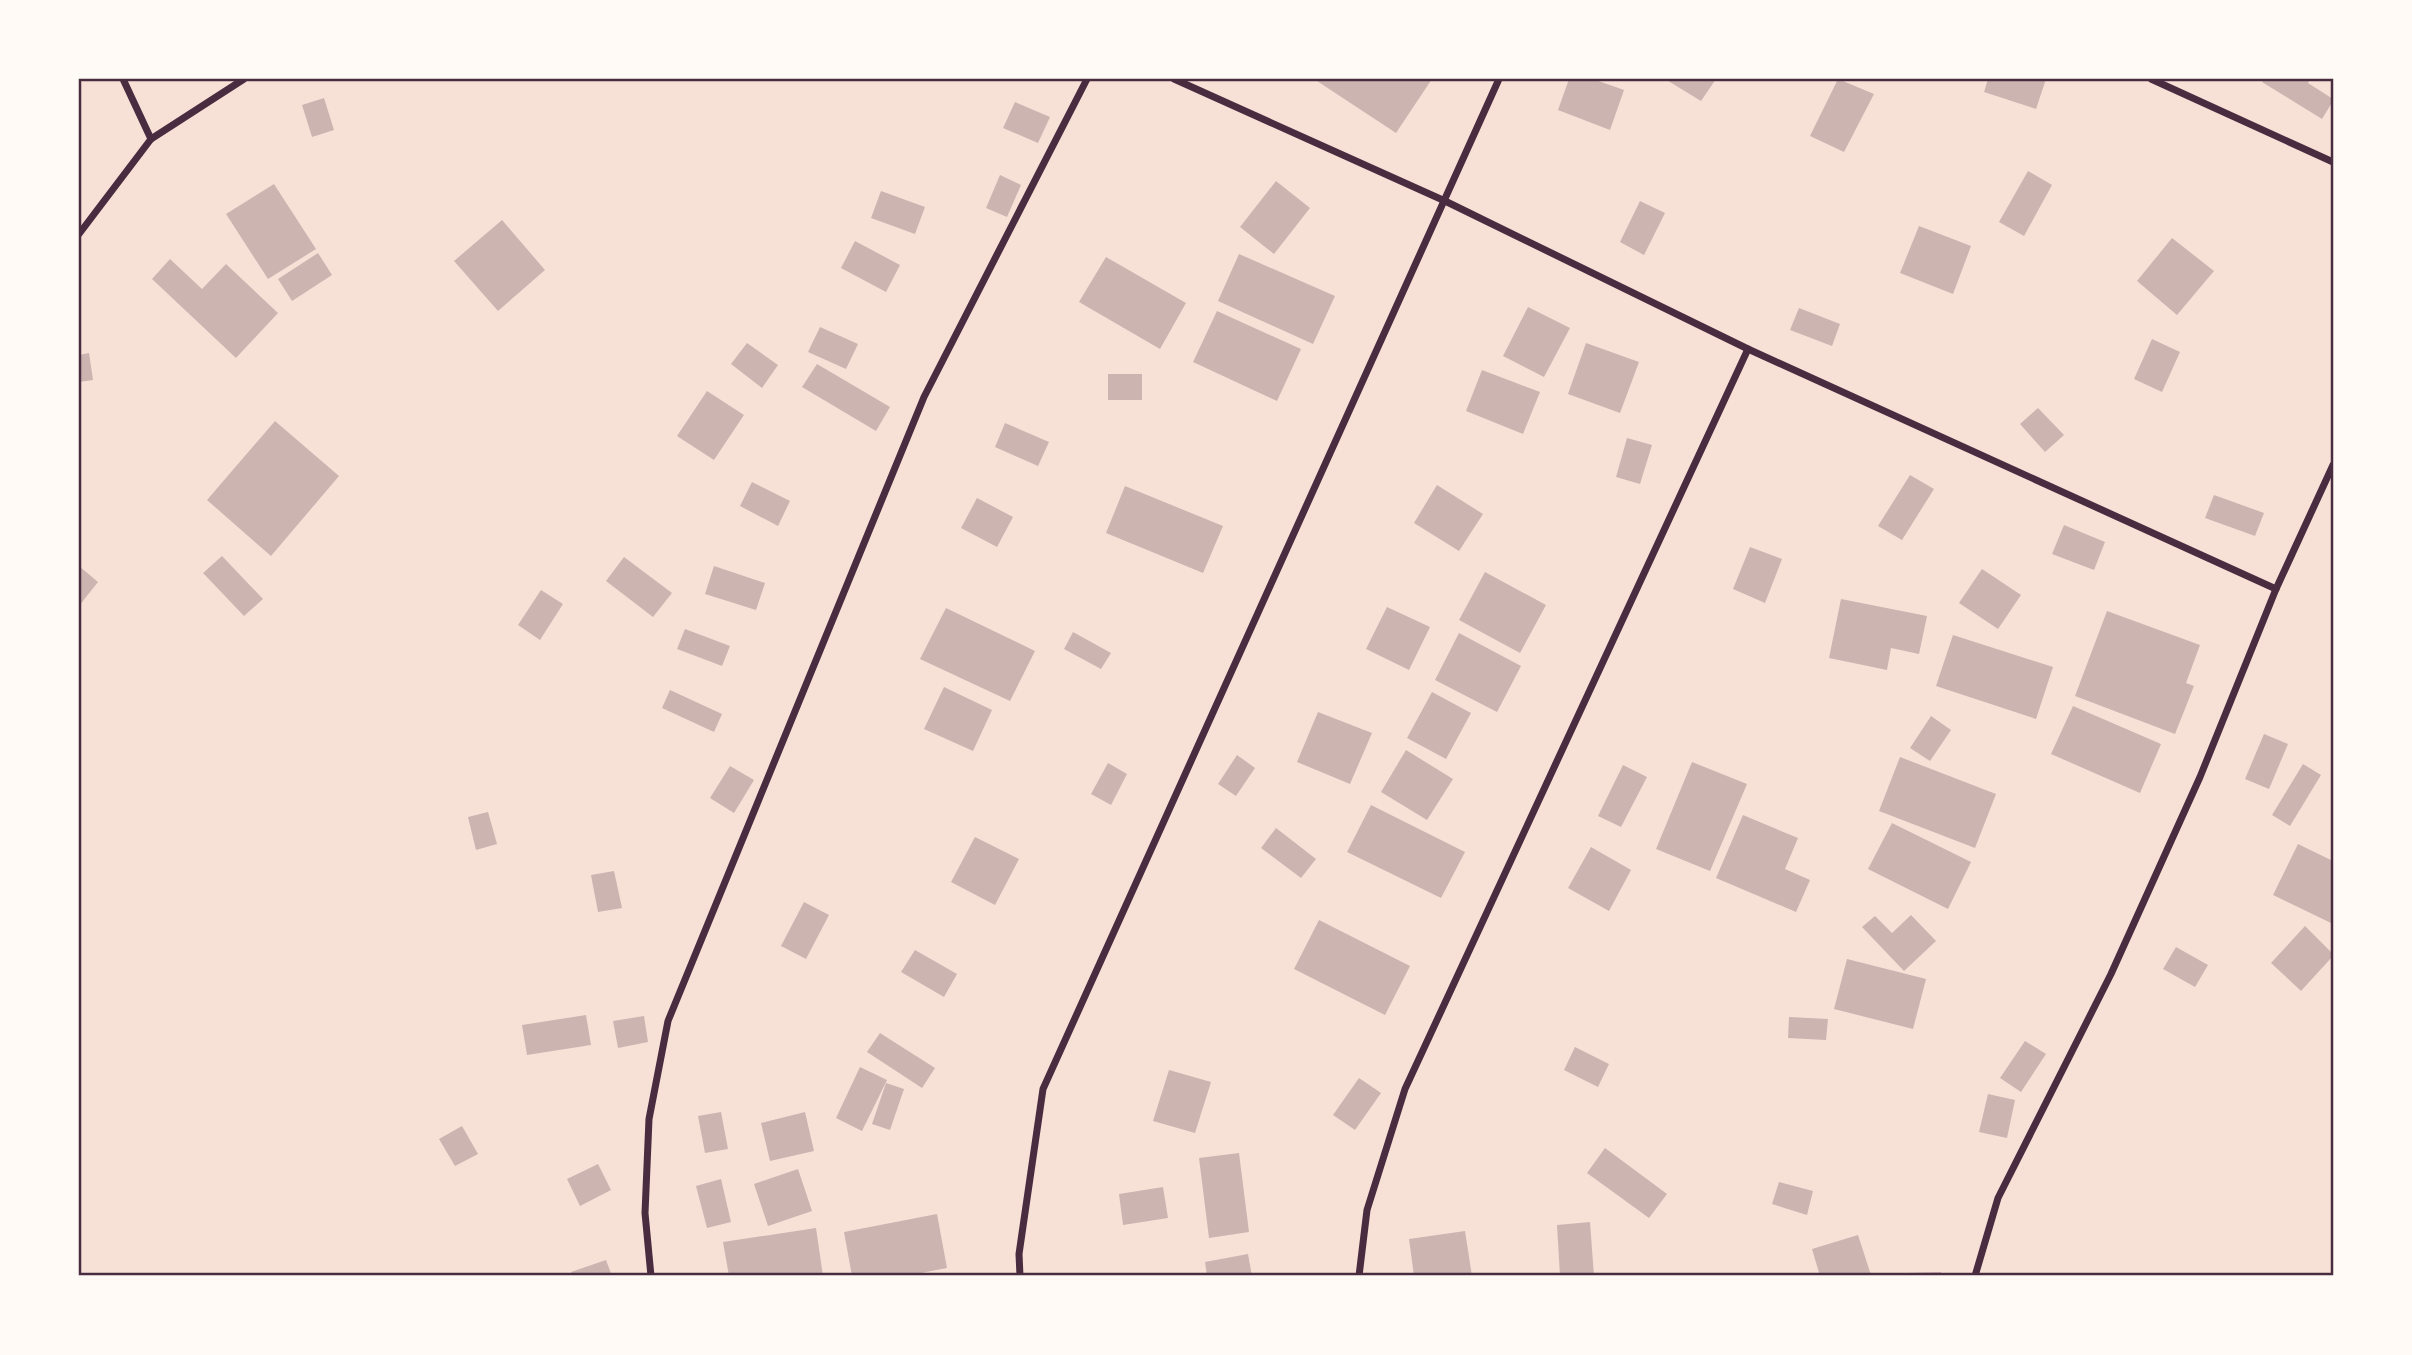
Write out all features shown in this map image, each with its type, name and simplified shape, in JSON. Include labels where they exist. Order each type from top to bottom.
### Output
[{"type":"street","points":[[123,79],[151,139]]},
{"type":"street","points":[[79,234],[151,139],[244,79]]},
{"type":"street","points":[[651,1276],[645,1213],[649,1119],[668,1021],[924,397],[1087,79]]},
{"type":"street","points":[[1174,79],[1445,201],[1748,349],[2276,589]]},
{"type":"street","points":[[1020,1276],[1018,1254],[1043,1089],[1499,79]]},
{"type":"street","points":[[2151,79],[2333,162]]},
{"type":"street","points":[[1359,1276],[1367,1210],[1405,1089],[1748,349]]},
{"type":"street","points":[[1975,1276],[1998,1198],[2117,961],[2200,777],[2276,589],[2333,465]]},
{"type":"building","points":[[1314,79],[1432,79],[1396,133]]},
{"type":"building","points":[[1569,79],[1593,79],[1624,90],[1610,130],[1558,110]]},
{"type":"building","points":[[1665,79],[1716,79],[1701,101]]},
{"type":"building","points":[[1838,79],[1874,94],[1844,152],[1810,136]]},
{"type":"building","points":[[1988,79],[2046,79],[2036,109],[1984,92]]},
{"type":"building","points":[[2264,79],[2310,79],[2308,83],[2333,101],[2322,119],[2262,82]]},
{"type":"building","points":[[324,98],[334,130],[312,137],[302,105]]},
{"type":"building","points":[[1015,102],[1050,117],[1038,143],[1003,128]]},
{"type":"building","points":[[2028,171],[2052,185],[2024,236],[1999,222]]},
{"type":"building","points":[[1000,175],[1021,185],[1007,217],[986,208]]},
{"type":"building","points":[[1276,181],[1310,208],[1274,254],[1240,227]]},
{"type":"building","points":[[274,184],[316,249],[268,279],[226,214]]},
{"type":"building","points":[[881,191],[925,207],[915,234],[871,218]]},
{"type":"building","points":[[1640,201],[1665,213],[1644,255],[1620,242]]},
{"type":"building","points":[[502,220],[545,270],[498,311],[454,261]]},
{"type":"building","points":[[1919,226],[1971,246],[1953,294],[1900,273]]},
{"type":"building","points":[[2172,238],[2214,271],[2177,315],[2137,281]]},
{"type":"building","points":[[855,241],[900,265],[886,292],[841,268]]},
{"type":"building","points":[[318,253],[332,275],[292,301],[278,279]]},
{"type":"building","points":[[1239,254],[1335,296],[1313,344],[1218,301]]},
{"type":"building","points":[[1106,257],[1186,303],[1160,349],[1079,302]]},
{"type":"building","points":[[170,259],[202,289],[226,264],[278,313],[236,358],[152,279]]},
{"type":"building","points":[[1528,307],[1570,328],[1544,377],[1503,356]]},
{"type":"building","points":[[1799,308],[1840,324],[1832,346],[1790,330]]},
{"type":"building","points":[[1217,311],[1301,349],[1277,401],[1193,362]]},
{"type":"building","points":[[820,327],[858,344],[846,369],[808,352]]},
{"type":"building","points":[[2152,339],[2180,352],[2162,392],[2134,379]]},
{"type":"building","points":[[747,343],[778,365],[762,388],[731,364]]},
{"type":"building","points":[[1586,343],[1639,362],[1620,413],[1568,394]]},
{"type":"building","points":[[89,353],[93,380],[79,382],[79,355]]},
{"type":"building","points":[[817,364],[890,407],[876,431],[802,387]]},
{"type":"building","points":[[1482,370],[1540,392],[1523,434],[1466,411]]},
{"type":"building","points":[[1108,374],[1142,374],[1142,400],[1108,400]]},
{"type":"building","points":[[707,391],[744,415],[714,460],[677,436]]},
{"type":"building","points":[[2038,408],[2064,435],[2045,452],[2020,424]]},
{"type":"building","points":[[275,421],[339,476],[271,556],[207,500]]},
{"type":"building","points":[[1005,423],[1049,442],[1038,466],[995,447]]},
{"type":"building","points":[[1627,438],[1652,445],[1640,484],[1616,477]]},
{"type":"building","points":[[1910,475],[1934,489],[1902,540],[1878,526]]},
{"type":"building","points":[[752,482],[790,501],[778,526],[740,506]]},
{"type":"building","points":[[1437,485],[1483,514],[1459,551],[1414,523]]},
{"type":"building","points":[[1125,486],[1223,526],[1203,573],[1106,533]]},
{"type":"building","points":[[2214,495],[2264,513],[2255,536],[2205,518]]},
{"type":"building","points":[[977,498],[1013,517],[997,547],[961,528]]},
{"type":"building","points":[[2064,525],[2105,542],[2094,570],[2052,554]]},
{"type":"building","points":[[1750,547],[1782,559],[1765,603],[1733,589]]},
{"type":"building","points":[[222,556],[263,599],[244,616],[203,573]]},
{"type":"building","points":[[624,557],[672,593],[653,617],[606,581]]},
{"type":"building","points":[[79,566],[98,582],[79,606]]},
{"type":"building","points":[[714,566],[765,583],[756,610],[705,594]]},
{"type":"building","points":[[1982,569],[2021,595],[1998,629],[1959,603]]},
{"type":"building","points":[[1485,572],[1546,605],[1520,653],[1459,620]]},
{"type":"building","points":[[541,590],[563,604],[540,640],[518,625]]},
{"type":"building","points":[[1841,599],[1927,616],[1919,654],[1891,648],[1887,670],[1829,658]]},
{"type":"building","points":[[1387,607],[1430,627],[1409,670],[1366,649]]},
{"type":"building","points":[[946,608],[1035,651],[1010,701],[920,659]]},
{"type":"building","points":[[2107,611],[2200,645],[2186,683],[2194,686],[2175,734],[2075,696]]},
{"type":"building","points":[[685,629],[730,646],[722,666],[677,649]]},
{"type":"building","points":[[1073,632],[1111,653],[1101,669],[1064,649]]},
{"type":"building","points":[[1459,633],[1521,666],[1497,712],[1435,680]]},
{"type":"building","points":[[1953,635],[2053,667],[2036,719],[1936,686]]},
{"type":"building","points":[[944,687],[992,710],[973,751],[924,729]]},
{"type":"building","points":[[670,690],[722,714],[714,732],[662,708]]},
{"type":"building","points":[[1432,692],[1471,713],[1446,759],[1407,738]]},
{"type":"building","points":[[2073,706],[2161,744],[2140,793],[2051,754]]},
{"type":"building","points":[[1318,712],[1372,733],[1350,784],[1297,762]]},
{"type":"building","points":[[1931,716],[1951,730],[1930,761],[1910,748]]},
{"type":"building","points":[[2264,734],[2288,744],[2269,789],[2245,779]]},
{"type":"building","points":[[1406,750],[1453,779],[1427,820],[1381,792]]},
{"type":"building","points":[[1237,755],[1255,768],[1236,796],[1218,784]]},
{"type":"building","points":[[1900,757],[1996,794],[1975,848],[1879,811]]},
{"type":"building","points":[[1692,762],[1747,784],[1710,871],[1656,849]]},
{"type":"building","points":[[1108,763],[1127,774],[1111,805],[1091,794]]},
{"type":"building","points":[[2303,764],[2321,775],[2290,826],[2272,815]]},
{"type":"building","points":[[1623,765],[1647,777],[1621,827],[1598,816]]},
{"type":"building","points":[[730,766],[754,780],[734,813],[710,798]]},
{"type":"building","points":[[1371,805],[1465,852],[1441,898],[1347,852]]},
{"type":"building","points":[[488,812],[497,844],[476,850],[468,817]]},
{"type":"building","points":[[1743,815],[1798,838],[1785,869],[1810,880],[1796,912],[1716,878]]},
{"type":"building","points":[[1892,823],[1971,862],[1948,909],[1868,869]]},
{"type":"building","points":[[1276,828],[1316,859],[1301,878],[1261,848]]},
{"type":"building","points":[[975,837],[1019,859],[995,905],[951,882]]},
{"type":"building","points":[[2298,844],[2333,861],[2333,924],[2273,895]]},
{"type":"building","points":[[1591,847],[1631,870],[1609,911],[1568,888]]},
{"type":"building","points":[[614,871],[622,908],[598,912],[591,875]]},
{"type":"building","points":[[804,902],[829,915],[806,959],[781,946]]},
{"type":"building","points":[[1911,915],[1936,941],[1904,971],[1862,927],[1875,916],[1892,933]]},
{"type":"building","points":[[1319,920],[1410,966],[1385,1015],[1294,969]]},
{"type":"building","points":[[2305,926],[2333,956],[2301,991],[2271,963]]},
{"type":"building","points":[[2176,947],[2208,965],[2195,987],[2163,969]]},
{"type":"building","points":[[915,950],[957,974],[944,997],[901,972]]},
{"type":"building","points":[[1847,959],[1926,979],[1913,1029],[1834,1009]]},
{"type":"building","points":[[586,1015],[591,1045],[527,1055],[522,1025]]},
{"type":"building","points":[[644,1016],[648,1042],[618,1048],[613,1021]]},
{"type":"building","points":[[1789,1017],[1828,1019],[1826,1040],[1788,1038]]},
{"type":"building","points":[[880,1033],[935,1068],[922,1088],[867,1052]]},
{"type":"building","points":[[2025,1041],[2046,1054],[2021,1092],[2000,1078]]},
{"type":"building","points":[[1575,1047],[1609,1064],[1598,1087],[1564,1070]]},
{"type":"building","points":[[860,1067],[887,1080],[862,1131],[836,1118]]},
{"type":"building","points":[[1169,1070],[1211,1082],[1195,1133],[1153,1121]]},
{"type":"building","points":[[1359,1078],[1381,1093],[1355,1130],[1333,1115]]},
{"type":"building","points":[[886,1083],[904,1089],[890,1130],[872,1124]]},
{"type":"building","points":[[1988,1094],[2015,1100],[2007,1138],[1979,1132]]},
{"type":"building","points":[[721,1112],[728,1149],[705,1153],[698,1116]]},
{"type":"building","points":[[805,1112],[814,1151],[770,1161],[761,1123]]},
{"type":"building","points":[[462,1126],[478,1154],[455,1166],[439,1139]]},
{"type":"building","points":[[1605,1148],[1667,1194],[1649,1218],[1587,1173]]},
{"type":"building","points":[[1239,1153],[1249,1232],[1209,1238],[1199,1158]]},
{"type":"building","points":[[598,1164],[611,1190],[580,1206],[567,1179]]},
{"type":"building","points":[[798,1169],[812,1211],[768,1226],[754,1184]]},
{"type":"building","points":[[721,1179],[731,1222],[707,1228],[696,1186]]},
{"type":"building","points":[[1779,1182],[1813,1191],[1807,1215],[1772,1204]]},
{"type":"building","points":[[1163,1187],[1168,1218],[1123,1225],[1119,1194]]},
{"type":"building","points":[[937,1214],[947,1268],[905,1276],[852,1276],[844,1232]]},
{"type":"building","points":[[1590,1222],[1594,1276],[1560,1276],[1557,1225]]},
{"type":"building","points":[[816,1228],[823,1276],[729,1276],[723,1242]]},
{"type":"building","points":[[1465,1231],[1472,1276],[1414,1276],[1409,1239]]},
{"type":"building","points":[[1858,1235],[1871,1275],[1820,1276],[1812,1249]]},
{"type":"building","points":[[1248,1254],[1252,1276],[1207,1276],[1205,1262]]},
{"type":"building","points":[[606,1260],[612,1276],[573,1276],[571,1272]]},
{"type":"building","points":[[1941,1272],[1941,1276],[1907,1276],[1906,1273]]}]
